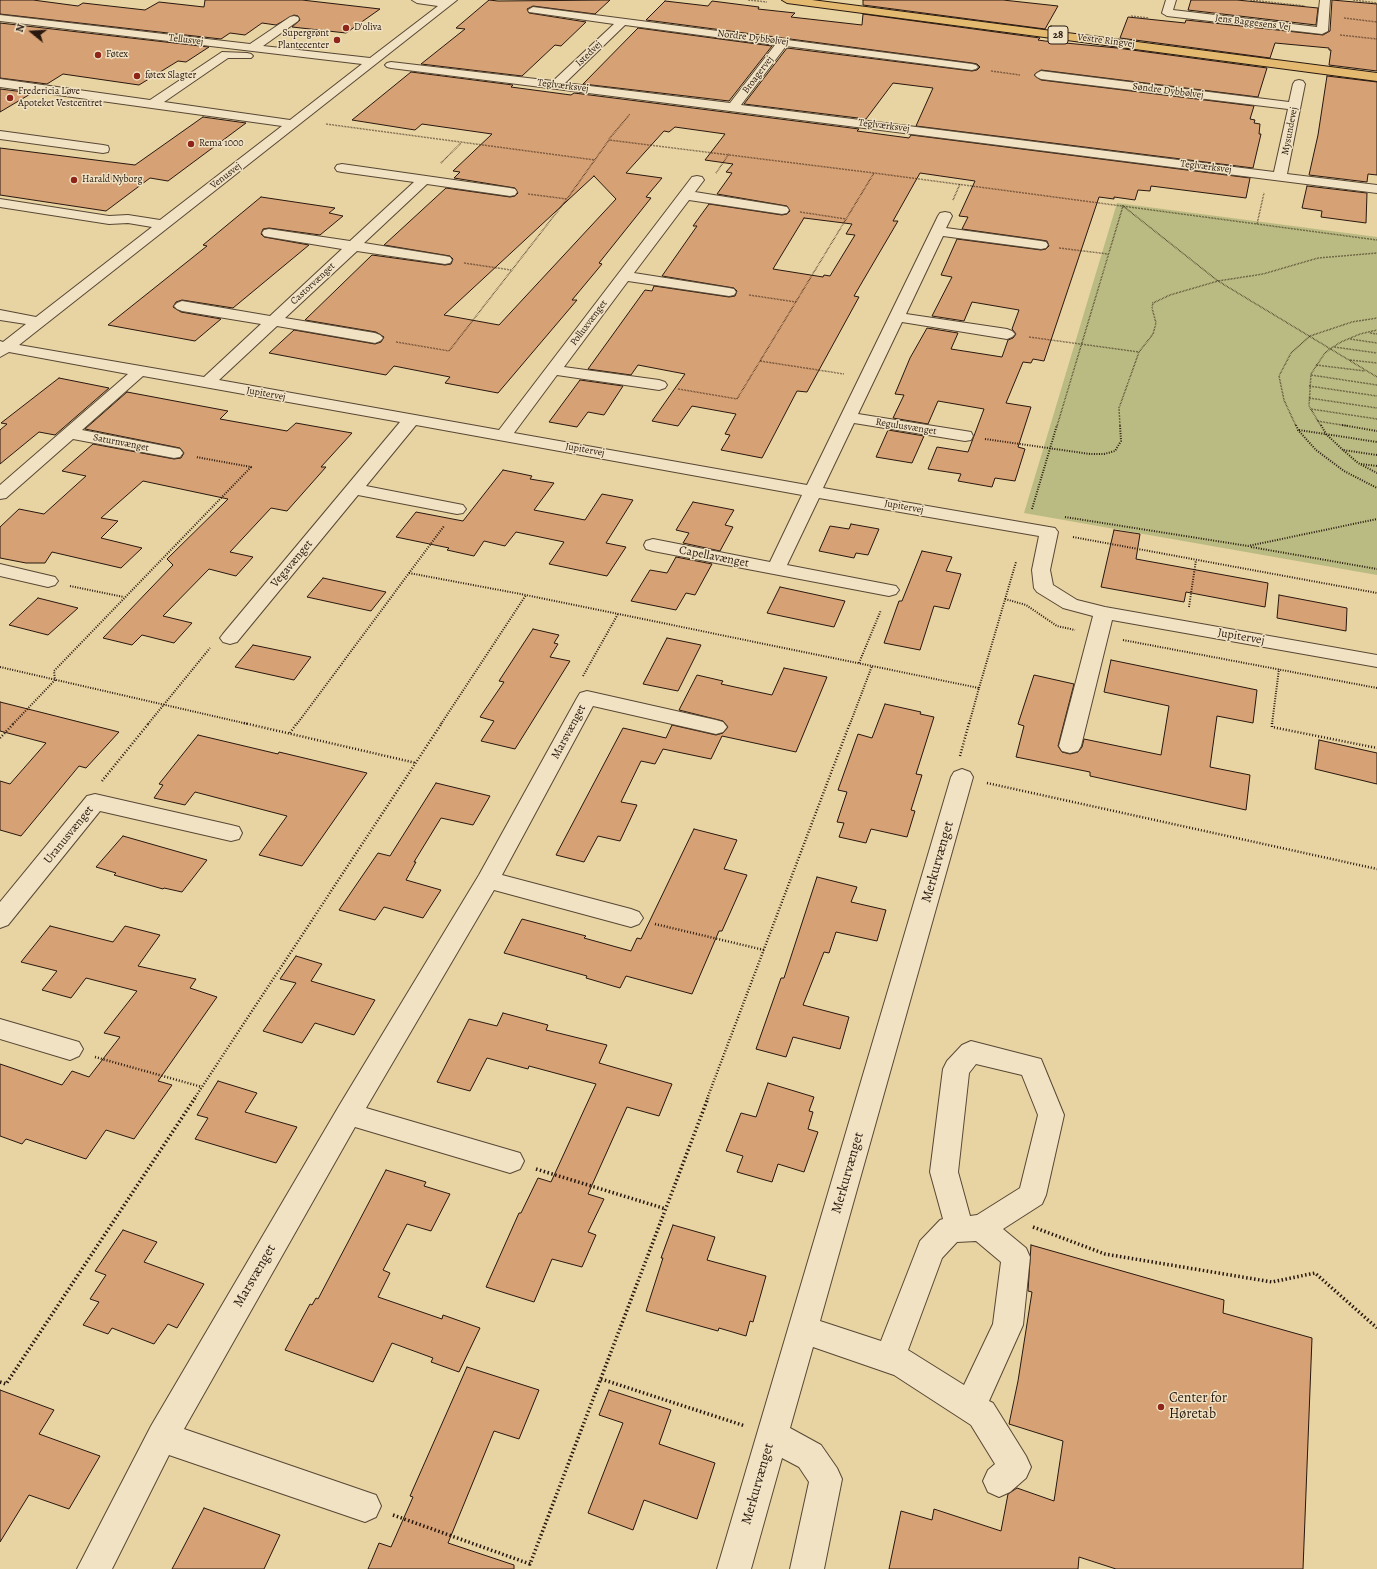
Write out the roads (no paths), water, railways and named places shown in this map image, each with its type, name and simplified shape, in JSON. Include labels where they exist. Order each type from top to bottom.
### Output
[{"type":"main road","name":"Vestre Ringvej","points":[[787,0],[1377,77]]},
{"type":"main road","name":"Vestre Ringvej","points":[[851,0],[1377,67]]},
{"type":"street","points":[[417,0],[449,2]]},
{"type":"street","name":"Jens Baggesens Vej","points":[[1171,0],[1167,13],[1322,31],[1324,8]]},
{"type":"street","name":"Venusvej","points":[[2,349],[40,322],[449,2]]},
{"type":"street","name":"Nordre Dybbølvej","points":[[533,10],[972,67]]},
{"type":"street","name":"Tellusvej","points":[[0,18],[372,62]]},
{"type":"street","points":[[252,48],[294,19]]},
{"type":"street","name":"Istedvej","points":[[556,85],[622,22]]},
{"type":"street","points":[[192,41],[204,33],[263,40]]},
{"type":"street","name":"Broagervej","points":[[733,107],[783,42]]},
{"type":"street","points":[[153,104],[226,54],[326,66],[328,69]]},
{"type":"street","name":"Teglværksvej","points":[[382,73],[395,62],[643,97],[733,107],[1377,189]]},
{"type":"street","name":"Søndre Dybbølvej","points":[[1040,75],[1295,106]]},
{"type":"street","points":[[0,83],[295,122]]},
{"type":"street","name":"Mysundevej","points":[[1274,176],[1295,106],[1299,84]]},
{"type":"street","points":[[0,135],[103,149]]},
{"type":"street","points":[[342,168],[510,192]]},
{"type":"street","name":"Castorvænget","points":[[207,383],[424,180]]},
{"type":"street","name":"Polluxvænget","points":[[504,435],[697,180]]},
{"type":"street","points":[[686,195],[782,210]]},
{"type":"street","points":[[0,203],[109,220],[128,219],[163,225]]},
{"type":"street","points":[[0,213],[149,236]]},
{"type":"street","points":[[776,568],[945,216]]},
{"type":"street","points":[[938,231],[1041,245]]},
{"type":"street","name":"Castorvænget","points":[[268,233],[445,260]]},
{"type":"street","points":[[625,276],[729,292]]},
{"type":"street","name":"Castorvænget","points":[[182,306],[375,338]]},
{"type":"street","points":[[0,314],[40,322]]},
{"type":"street","points":[[896,317],[1007,334]]},
{"type":"street","name":"Jupitervej","points":[[2,349],[140,371],[1049,532],[1041,570],[1044,588],[1070,604],[1104,613],[1377,661]]},
{"type":"street","points":[[554,370],[659,385]]},
{"type":"street","name":"Saturnvænget","points":[[0,494],[140,371]]},
{"type":"street","name":"Regulusvænget","points":[[848,417],[965,436]]},
{"type":"street","name":"Vegavænget","points":[[230,638],[412,419]]},
{"type":"street","name":"Saturnvænget","points":[[69,433],[174,453]]},
{"type":"street","points":[[353,490],[457,509]]},
{"type":"street","name":"Capellavænget","points":[[653,545],[889,590]]},
{"type":"street","points":[[0,570],[48,581]]},
{"type":"street","points":[[1070,746],[1104,613]]},
{"type":"street","name":"Marsvænget","points":[[94,1569],[162,1437],[348,1114],[488,880],[587,698],[716,726]]},
{"type":"street","name":"Merkurvænget","points":[[734,1569],[962,777]]},
{"type":"street","name":"Uranusvænget","points":[[0,920],[95,802],[231,833]]},
{"type":"street","points":[[488,880],[631,918]]},
{"type":"street","points":[[0,1029],[70,1049]]},
{"type":"street","points":[[890,1358],[930,1250],[950,1229],[981,1224],[1032,1194],[1051,1115],[1032,1067],[971,1052],[956,1070],[944,1172],[981,1224],[1016,1257],[1008,1325],[970,1406]]},
{"type":"street","points":[[348,1114],[510,1161]]},
{"type":"street","points":[[803,1330],[903,1363],[982,1414],[1015,1467],[999,1480]]},
{"type":"street","points":[[772,1435],[810,1456],[826,1479],[807,1569]]},
{"type":"street","points":[[162,1437],[365,1506]]},
{"type":"place","name":"D'oliva","points":[[346,28]]},
{"type":"place","name":"Supergrønt Plantecenter","points":[[337,40]]},
{"type":"place","name":"Føtex","points":[[98,55]]},
{"type":"place","name":"føtex Slagter","points":[[137,76]]},
{"type":"place","name":"Fredericia Løve Apoteket Vestcentret","points":[[10,98]]},
{"type":"place","name":"Rema 1000","points":[[191,144]]},
{"type":"place","name":"Harald Nyborg","points":[[74,180]]},
{"type":"place","name":"Center for Høretab","points":[[1161,1407]]}]
